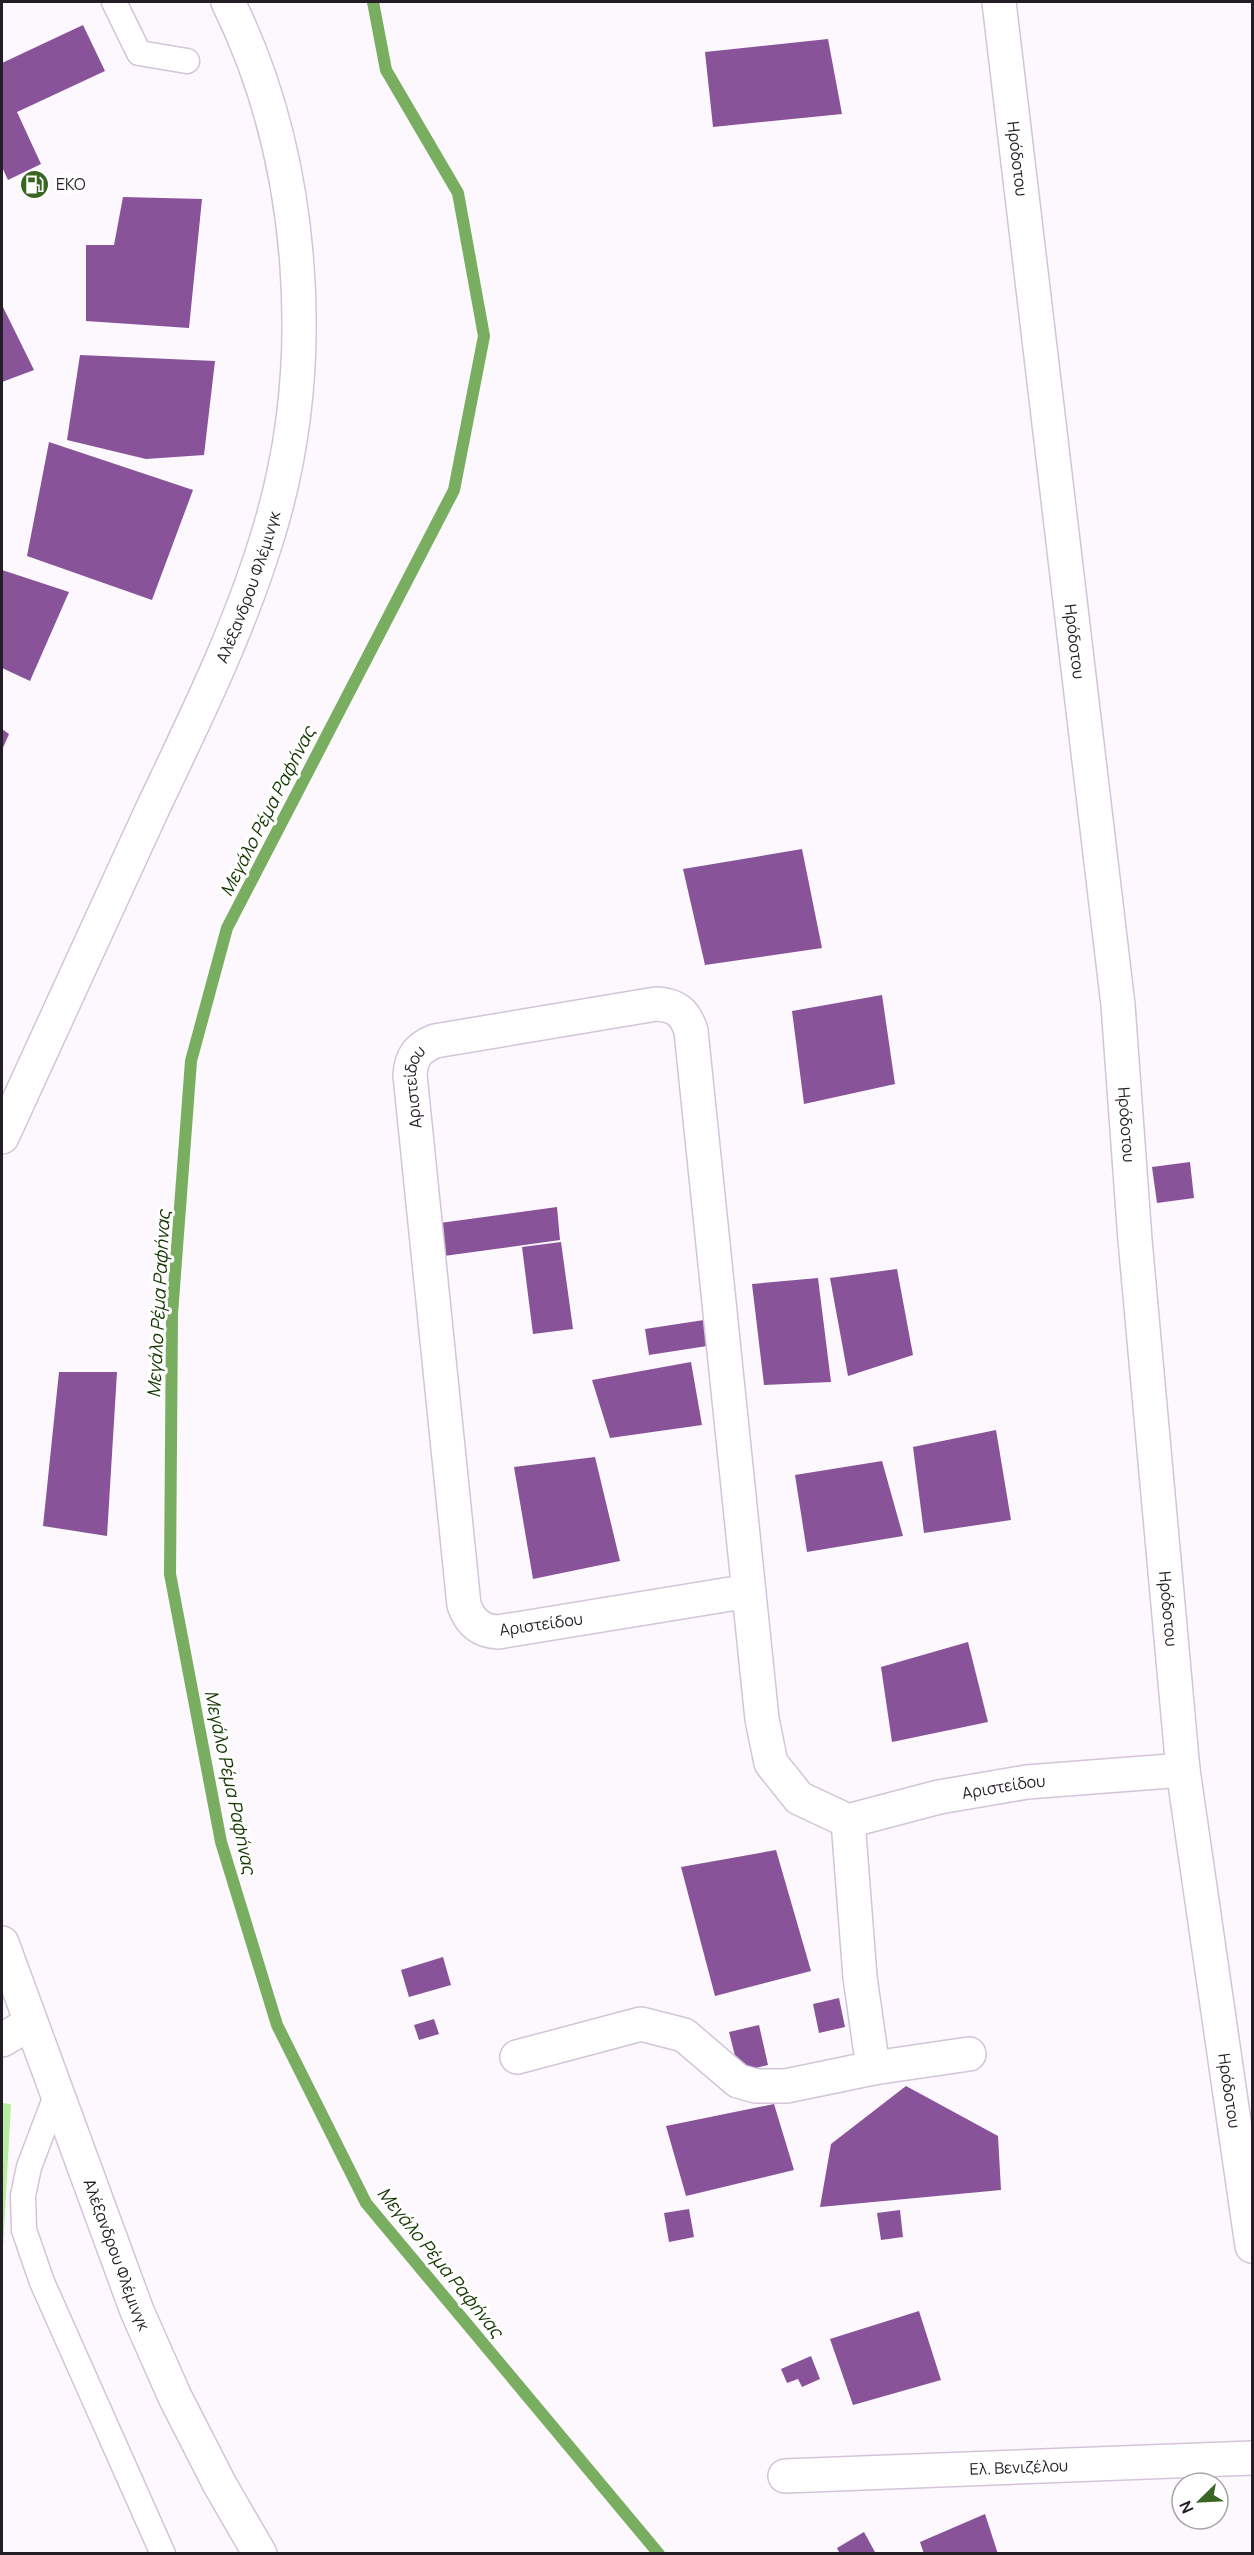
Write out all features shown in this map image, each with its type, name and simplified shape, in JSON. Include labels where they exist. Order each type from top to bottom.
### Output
[{"type":"street","name":"Αλέξανδρου Φλέμινγκ","points":[[2,1137],[234,632],[271,527],[285,469],[298,349],[297,260],[288,185],[270,110],[245,36],[228,2]]},
{"type":"street","name":"Ηρόδοτου","points":[[999,2],[1118,1005],[1135,1240],[1183,1770],[1252,2246]]},
{"type":"street","name":"Αριστείδου","points":[[749,1591],[498,1632],[487,1631],[468,1617],[464,1605],[410,1075],[411,1063],[424,1045],[435,1041],[656,1004],[674,1007],[687,1019],[691,1031],[749,1591],[762,1719],[771,1763],[799,1798],[848,1821],[939,1797],[1027,1782],[1183,1770]]},
{"type":"street","points":[[848,1821],[860,1977],[873,2068]]},
{"type":"street","name":"Αλέξανδρου Φλέμινγκ","points":[[2,1943],[137,2311],[170,2386],[220,2485],[260,2553]]},
{"type":"street","points":[[2,2040],[31,2023]]},
{"type":"street","points":[[517,2057],[641,2024],[684,2035],[738,2081],[756,2086],[786,2086],[873,2068],[969,2054]]},
{"type":"street","name":"Ελ. Βενιζέλου","points":[[784,2476],[1252,2458]]},
{"type":"lane","points":[[114,2],[139,53],[187,61]]},
{"type":"lane","points":[[57,2093],[29,2167],[23,2196],[24,2230],[42,2282],[163,2553]]},
{"type":"green space","points":[[2,2103],[11,2104],[2,2265]]},
{"type":"building","points":[[83,25],[105,71],[17,112],[41,164],[8,180],[2,167],[2,63]]},
{"type":"building","points":[[828,39],[842,114],[713,127],[705,52]]},
{"type":"building","points":[[123,197],[202,199],[189,328],[86,321],[86,245],[114,245]]},
{"type":"building","points":[[2,305],[34,370],[2,382]]},
{"type":"building","points":[[80,355],[215,361],[204,455],[146,459],[67,440]]},
{"type":"building","points":[[49,442],[193,490],[152,600],[27,556]]},
{"type":"building","points":[[2,570],[69,592],[30,681],[2,668]]},
{"type":"building","points":[[2,729],[9,734],[2,750]]},
{"type":"building","points":[[802,849],[822,948],[705,965],[683,869]]},
{"type":"building","points":[[882,995],[895,1084],[804,1104],[792,1011]]},
{"type":"building","points":[[1190,1162],[1194,1198],[1157,1203],[1152,1167]]},
{"type":"building","points":[[557,1207],[560,1240],[444,1256],[440,1223]]},
{"type":"building","points":[[561,1242],[573,1329],[533,1334],[522,1247]]},
{"type":"building","points":[[897,1269],[913,1355],[848,1376],[830,1278]]},
{"type":"building","points":[[818,1278],[831,1382],[764,1385],[752,1284]]},
{"type":"building","points":[[704,1320],[707,1346],[649,1355],[645,1329]]},
{"type":"building","points":[[691,1362],[702,1425],[610,1438],[592,1380]]},
{"type":"building","points":[[59,1372],[117,1372],[107,1536],[43,1526]]},
{"type":"building","points":[[996,1430],[1011,1520],[924,1533],[913,1447]]},
{"type":"building","points":[[595,1457],[620,1561],[533,1579],[514,1467]]},
{"type":"building","points":[[882,1461],[903,1536],[807,1552],[795,1475]]},
{"type":"building","points":[[968,1642],[988,1722],[892,1742],[881,1667]]},
{"type":"building","points":[[776,1850],[811,1971],[715,1996],[681,1867]]},
{"type":"building","points":[[443,1957],[451,1985],[409,1997],[401,1970]]},
{"type":"building","points":[[839,1998],[845,2027],[819,2033],[813,2004]]},
{"type":"building","points":[[434,2019],[439,2034],[419,2040],[414,2025]]},
{"type":"building","points":[[759,2025],[768,2065],[739,2072],[729,2032]]},
{"type":"building","points":[[906,2086],[998,2136],[1001,2190],[820,2207],[831,2144]]},
{"type":"building","points":[[774,2104],[794,2170],[686,2196],[666,2126]]},
{"type":"building","points":[[689,2209],[694,2237],[669,2242],[664,2213]]},
{"type":"building","points":[[900,2210],[903,2237],[881,2240],[877,2213]]},
{"type":"building","points":[[919,2311],[941,2380],[853,2405],[830,2339]]},
{"type":"building","points":[[811,2356],[820,2379],[802,2387],[798,2379],[787,2383],[781,2369]]},
{"type":"building","points":[[985,2514],[998,2554],[924,2554],[920,2542]]},
{"type":"building","points":[[864,2532],[876,2554],[840,2554],[837,2548]]},
{"type":"waterway","name":"Μεγάλο Ρέμα Ραφήνας","points":[[373,2],[386,70],[458,193],[484,336],[454,490],[227,928],[191,1061],[172,1314],[170,1574],[221,1842],[277,2025],[366,2203],[659,2554]]},
{"type":"place","name":"EKO","points":[[35,184]]}]
